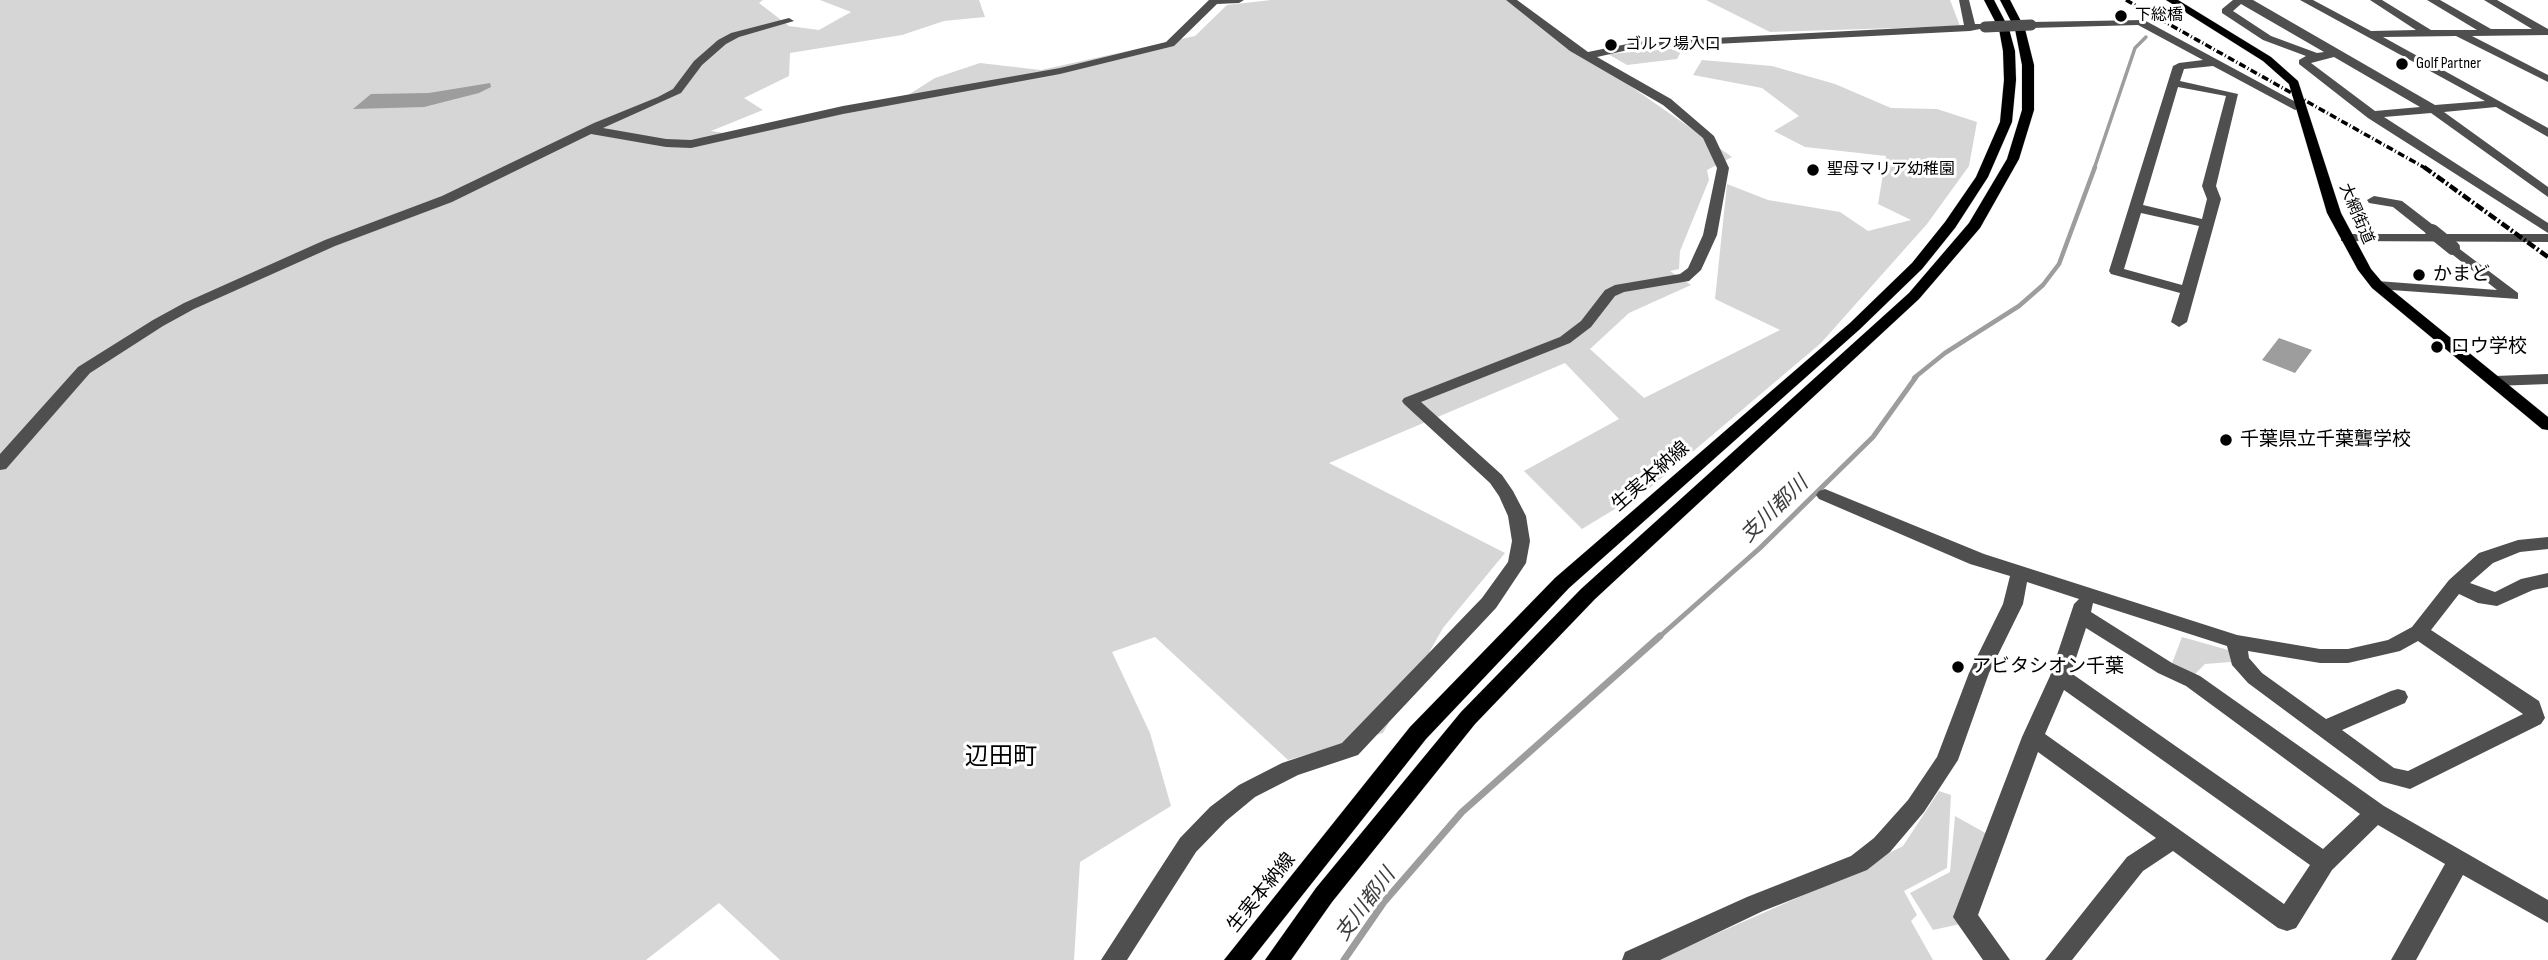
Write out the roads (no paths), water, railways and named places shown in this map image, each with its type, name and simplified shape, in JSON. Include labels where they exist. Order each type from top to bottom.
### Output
[{"type":"main road","name":"生実本納線","points":[[1236,960],[1418,733],[1562,583],[1855,326],[1917,266],[1950,225],[1982,177],[2006,122],[2010,80],[2009,51],[2004,29],[1989,0]]},
{"type":"main road","points":[[1277,960],[1324,895],[1468,718],[1588,594],[1914,296],[1975,225],[2014,159],[2028,110],[2028,65],[2020,29],[2005,0]]},
{"type":"main road","name":"大網街道","points":[[2171,0],[2280,68],[2298,92],[2299,107],[2346,239],[2356,259],[2377,285],[2548,425]]},
{"type":"street","points":[[590,130],[679,144],[699,143],[843,110],[1138,54],[1170,44],[1214,1],[1239,0]]},
{"type":"street","points":[[1114,960],[1188,845],[1218,814],[1247,791],[1290,769],[1350,749],[1489,603],[1517,563],[1521,541],[1517,516],[1507,495],[1496,479],[1410,401],[1565,340],[1586,324],[1610,293],[1620,288],[1674,281],[1694,270],[1710,235],[1723,168],[1708,136],[1667,102],[1587,56],[1511,0]]},
{"type":"street","points":[[1964,0],[1970,28]]},
{"type":"street","points":[[2333,54],[2316,55],[2267,38],[2226,11],[2246,0],[2333,54],[2433,109],[2548,193]]},
{"type":"street","points":[[2305,0],[2548,131]]},
{"type":"street","points":[[2375,0],[2428,33]]},
{"type":"street","points":[[2432,0],[2490,33]]},
{"type":"street","points":[[2489,0],[2547,33]]},
{"type":"street","points":[[1587,56],[1636,45],[2134,20],[2148,24],[2299,107]]},
{"type":"street","points":[[0,465],[84,370],[158,323],[189,306],[330,243],[447,200],[590,130],[677,92],[698,63],[722,42],[735,35],[789,21]]},
{"type":"street","points":[[2458,33],[2548,79]]},
{"type":"street","points":[[2368,34],[2547,33]]},
{"type":"street","points":[[2316,55],[2303,62],[2372,114],[2548,229]]},
{"type":"street","points":[[2188,291],[2116,271],[2138,208],[2179,66],[2217,62]]},
{"type":"street","points":[[2175,83],[2232,94],[2209,186],[2214,199],[2179,322]]},
{"type":"street","points":[[2372,114],[2498,103]]},
{"type":"street","points":[[2374,200],[2397,204],[2513,296],[2377,285]]},
{"type":"street","points":[[2138,208],[2207,224]]},
{"type":"street","points":[[2346,239],[2548,238]]},
{"type":"street","points":[[2496,381],[2548,379]]},
{"type":"street","points":[[1825,495],[1977,559],[2020,572],[2084,605],[2165,668],[2193,681],[2376,813],[2548,912]]},
{"type":"street","points":[[2084,605],[2236,642],[2293,653],[2348,656],[2393,646],[2419,632],[2456,585],[2486,558],[2518,546],[2548,543]]},
{"type":"street","points":[[1634,960],[1755,904],[1859,863],[1882,845],[1916,806],[1947,760],[1979,673],[2014,604],[2020,572]]},
{"type":"street","points":[[2456,585],[2486,598],[2497,599],[2528,584],[2548,580]]},
{"type":"street","points":[[2528,584],[2548,597]]},
{"type":"street","points":[[1998,960],[1965,917],[2060,676],[2084,605]]},
{"type":"street","points":[[2236,642],[2243,667],[2388,775],[2410,780],[2534,718],[2532,707],[2419,632]]},
{"type":"street","points":[[2060,676],[2325,863]]},
{"type":"street","points":[[2324,729],[2398,697]]},
{"type":"street","points":[[2034,737],[2287,919],[2325,863],[2376,813]]},
{"type":"street","points":[[2057,960],[2135,864],[2173,839]]},
{"type":"street","points":[[2403,960],[2459,860]]},
{"type":"waterway","name":"支川都川","points":[[2094,169],[2135,48],[2146,37]]},
{"type":"waterway","name":"支川都川","points":[[1914,378],[1945,353],[2019,306],[2043,285],[2059,264],[2095,167]]},
{"type":"waterway","name":"支川都川","points":[[1658,638],[1760,548],[1873,437],[1916,377]]},
{"type":"waterway","name":"支川都川","points":[[1344,960],[1384,902],[1462,812],[1660,636]]},
{"type":"railway","points":[[2126,0],[2426,168]]},
{"type":"railway","points":[[2426,168],[2548,257]]},
{"type":"place","name":"下総橋","points":[[2121,16]]},
{"type":"place","name":"ゴルフ場入口","points":[[1611,45]]},
{"type":"place","name":"Golf Partner","points":[[2402,64]]},
{"type":"place","name":"聖母マリア幼稚園","points":[[1813,170]]},
{"type":"place","name":"かまど","points":[[2419,275]]},
{"type":"place","name":"ロウ学校","points":[[2437,347]]},
{"type":"place","name":"千葉県立千葉聾学校","points":[[2226,440]]},
{"type":"place","name":"アビタシオン千葉","points":[[1958,667]]},
{"type":"district","name":"辺田町","points":[[1001,758]]}]
